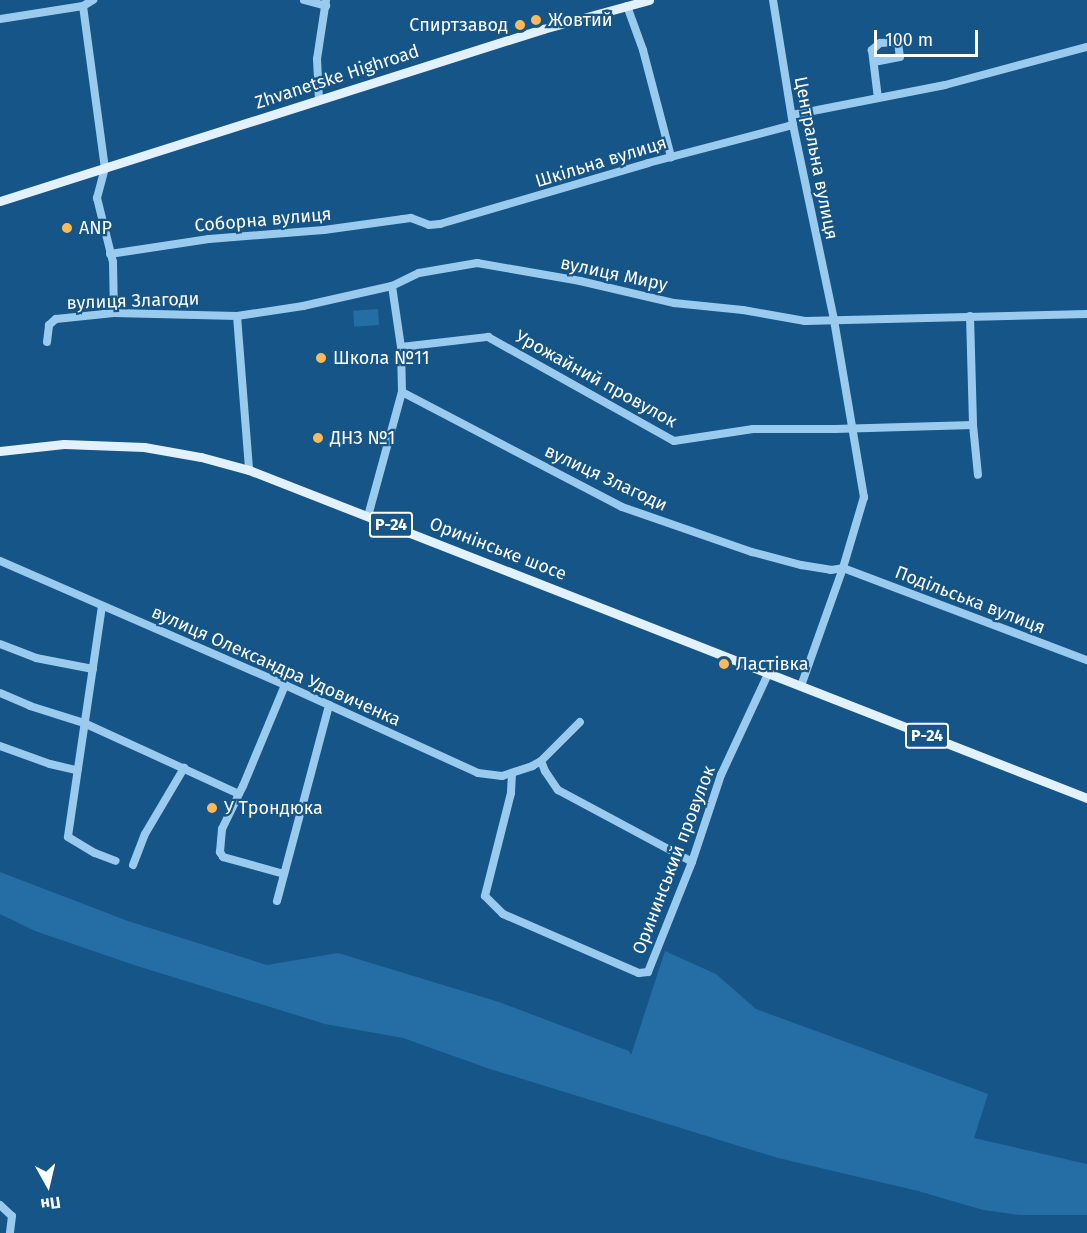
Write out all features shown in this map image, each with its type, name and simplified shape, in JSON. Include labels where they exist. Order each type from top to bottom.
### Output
[{"type":"main road","name":"Zhvanetske Highroad","points":[[0,201],[543,29],[649,0]]},
{"type":"main road","name":"Оринінське шосе","points":[[0,451],[64,444],[144,447],[201,457],[249,470],[768,674]]},
{"type":"main road","name":"Р-24","points":[[768,674],[1087,798]]},
{"type":"street","points":[[0,19],[83,6],[93,0]]},
{"type":"street","points":[[304,0],[326,3],[316,59],[318,100]]},
{"type":"street","name":"Центральна вулиця","points":[[773,0],[793,125],[834,320],[850,427],[864,497],[843,568],[801,686]]},
{"type":"street","points":[[83,6],[105,168],[97,198],[111,254],[114,313]]},
{"type":"street","points":[[627,6],[643,50],[671,157]]},
{"type":"street","points":[[792,115],[945,85],[1087,47]]},
{"type":"street","points":[[874,62],[878,98]]},
{"type":"street","name":"Шкільна вулиця","points":[[418,220],[435,225],[469,218],[671,157],[793,125]]},
{"type":"street","name":"Соборна вулиця","points":[[111,254],[209,239],[324,230],[403,219],[418,220]]},
{"type":"street","name":"вулиця Миру","points":[[392,286],[419,273],[463,264],[486,263],[675,303],[743,310],[805,321],[1087,314]]},
{"type":"street","points":[[368,516],[402,392],[401,347],[392,286]]},
{"type":"street","name":"вулиця Злагоди","points":[[46,342],[49,325],[53,320],[114,313],[237,316],[303,306],[392,286]]},
{"type":"street","points":[[237,316],[249,470]]},
{"type":"street","points":[[970,316],[973,425],[978,475]]},
{"type":"street","name":"Урожайний провулок","points":[[401,347],[488,337],[674,441],[753,429],[973,425]]},
{"type":"street","name":"вулиця Злагоди","points":[[402,392],[622,507],[752,552],[801,565],[831,570],[843,568]]},
{"type":"street","name":"вулиця Олександра Удовиченка","points":[[0,561],[285,685],[478,773],[490,776],[512,773],[541,760],[580,722]]},
{"type":"street","name":"Подільська вулиця","points":[[843,568],[1087,660]]},
{"type":"street","points":[[102,606],[68,837],[95,853],[116,861]]},
{"type":"street","points":[[0,644],[36,658],[93,669]]},
{"type":"street","name":"Орининський провулок","points":[[512,773],[508,804],[485,896],[502,914],[639,973],[648,972],[692,862],[721,775],[768,674]]},
{"type":"street","points":[[284,874],[220,854],[222,829],[285,685]]},
{"type":"street","points":[[0,693],[30,706],[84,723],[239,794]]},
{"type":"street","points":[[277,901],[329,705]]},
{"type":"street","points":[[0,746],[50,764],[77,770]]},
{"type":"street","points":[[541,760],[544,771],[558,790],[692,862]]},
{"type":"street","points":[[133,865],[145,834],[184,768]]},
{"type":"street","points":[[0,1205],[12,1216],[10,1233]]},
{"type":"shaded area","points":[[378,309],[379,325],[354,327],[353,311]]},
{"type":"shaded area","points":[[0,872],[128,921],[267,965],[338,953],[499,1002],[629,1051],[631,1055],[665,951],[716,974],[756,1009],[988,1094],[974,1138],[1087,1164],[1087,1215],[1020,1215],[983,1210],[918,1191],[778,1158],[490,1069],[403,1038],[325,1024],[134,965],[35,931],[0,914]]},
{"type":"place","name":"Жовтий","points":[[536,20]]},
{"type":"place","name":"Спиртзавод","points":[[520,25]]},
{"type":"place","name":"ANP","points":[[67,228]]},
{"type":"place","name":"Школа №11","points":[[321,358]]},
{"type":"place","name":"ДНЗ №1","points":[[318,438]]},
{"type":"place","name":"Ластівка","points":[[724,664]]},
{"type":"place","name":"У Трондюка","points":[[212,808]]}]
